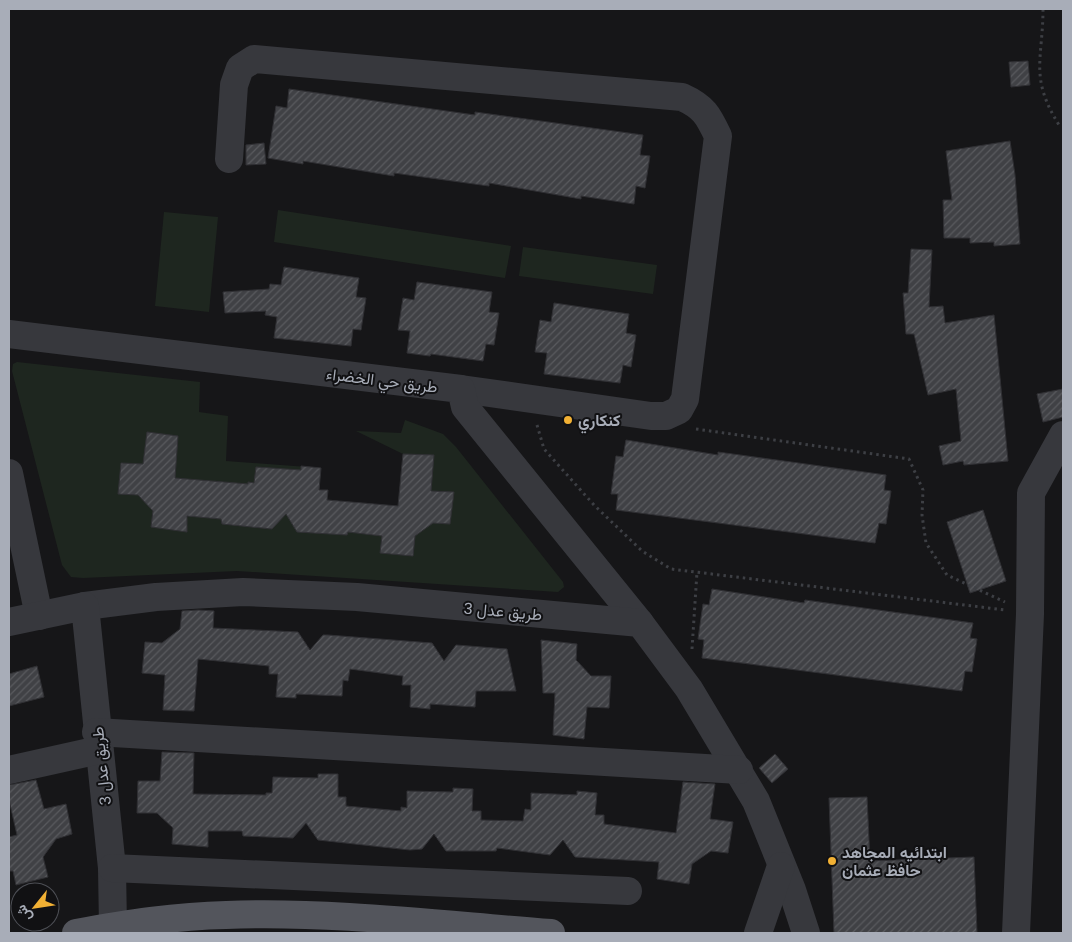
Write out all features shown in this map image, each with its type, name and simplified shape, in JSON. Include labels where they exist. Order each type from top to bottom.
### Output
[{"type":"main road","points":[[76,933],[167,919],[226,914],[285,914],[551,933]]},
{"type":"street","points":[[229,159],[234,85],[240,68],[254,59],[682,98],[699,105],[709,117],[718,136],[685,399],[679,410],[666,416],[651,416],[461,389]]},
{"type":"street","name":"طريق حي الخضراء","points":[[9,334],[461,389],[465,407],[640,623]]},
{"type":"street","points":[[1016,933],[1030,614],[1031,493],[1063,435]]},
{"type":"street","points":[[9,473],[39,616]]},
{"type":"street","name":"طريق عدل 3","points":[[9,622],[86,606],[156,597],[243,592],[357,597],[640,623]]},
{"type":"street","name":"طريق عدل 3","points":[[86,606],[112,868],[113,926]]},
{"type":"street","points":[[640,623],[689,689],[739,770],[760,809],[792,890],[806,933]]},
{"type":"street","points":[[9,770],[98,741],[739,770]]},
{"type":"street","points":[[758,933],[781,866]]},
{"type":"street","points":[[112,868],[628,891]]},
{"type":"path","points":[[1043,9],[1038,66],[1046,103],[1059,125],[1063,126]]},
{"type":"path","points":[[529,399],[544,449],[594,505],[642,551],[670,568],[1030,614]]},
{"type":"path","points":[[666,416],[701,431],[909,459],[923,490],[922,515],[926,543],[947,575],[1030,614]]},
{"type":"path","points":[[692,650],[697,572]]},
{"type":"shaded area","points":[[278,210],[511,246],[505,278],[274,242]]},
{"type":"shaded area","points":[[164,212],[218,217],[209,312],[155,306]]},
{"type":"shaded area","points":[[523,247],[657,265],[653,294],[519,276]]},
{"type":"shaded area","points":[[17,362],[200,382],[199,412],[228,416],[226,461],[321,468],[319,490],[328,490],[327,500],[398,506],[403,454],[356,431],[401,433],[405,420],[443,434],[456,447],[563,582],[564,587],[558,592],[237,571],[71,577],[62,565],[12,371],[13,364]]},
{"type":"building","points":[[1028,61],[1030,85],[1011,87],[1009,62]]},
{"type":"building","points":[[289,89],[475,115],[475,112],[643,135],[640,155],[650,156],[645,188],[636,186],[634,204],[581,196],[581,199],[489,183],[489,186],[394,173],[394,176],[303,161],[303,164],[268,158],[276,106],[287,108]]},
{"type":"building","points":[[1010,141],[1015,175],[1020,244],[994,246],[994,242],[970,243],[970,238],[944,238],[943,200],[952,200],[946,151]]},
{"type":"building","points":[[264,143],[266,164],[246,165],[246,145]]},
{"type":"building","points":[[911,249],[932,250],[929,307],[943,306],[945,323],[994,315],[1008,461],[964,465],[963,461],[943,465],[939,446],[961,441],[956,389],[928,395],[914,334],[906,334],[903,293],[908,293]]},
{"type":"building","points":[[284,267],[359,278],[356,297],[366,298],[361,330],[353,329],[351,346],[274,338],[277,317],[265,315],[266,311],[225,313],[223,292],[269,289],[270,284],[281,285]]},
{"type":"building","points":[[417,282],[492,292],[489,312],[499,313],[494,345],[486,344],[483,361],[431,354],[430,356],[407,353],[410,331],[398,330],[403,298],[414,300]]},
{"type":"building","points":[[554,303],[629,314],[626,333],[636,335],[631,367],[623,365],[620,383],[544,374],[547,353],[535,352],[540,320],[551,322]]},
{"type":"building","points":[[1063,389],[1063,417],[1043,422],[1037,394]]},
{"type":"building","points":[[147,432],[178,436],[175,478],[248,484],[248,482],[254,483],[256,467],[301,470],[301,466],[321,468],[319,490],[328,490],[327,500],[398,506],[403,454],[434,455],[431,491],[454,492],[450,524],[433,523],[415,536],[413,556],[380,553],[382,536],[348,532],[347,535],[297,532],[286,514],[272,529],[222,524],[221,519],[187,516],[187,532],[151,527],[153,511],[138,495],[118,494],[121,463],[143,464]]},
{"type":"building","points":[[626,440],[718,455],[718,452],[886,475],[884,490],[891,491],[886,524],[879,523],[875,543],[616,510],[618,494],[611,494],[616,456],[623,457]]},
{"type":"building","points":[[983,510],[1006,581],[970,593],[947,522]]},
{"type":"building","points":[[712,589],[804,603],[805,600],[973,623],[970,638],[977,639],[972,672],[965,671],[962,691],[702,658],[704,640],[698,639],[703,604],[709,605]]},
{"type":"building","points":[[182,611],[214,611],[213,628],[298,632],[310,650],[323,635],[432,643],[444,661],[456,645],[507,649],[516,691],[476,691],[475,707],[430,704],[430,709],[410,707],[411,685],[402,685],[403,676],[350,669],[348,681],[343,680],[342,696],[296,694],[296,698],[276,697],[278,674],[269,674],[269,666],[198,659],[194,711],[163,710],[165,675],[142,673],[145,642],[162,643],[180,629]]},
{"type":"building","points":[[541,640],[577,644],[576,660],[591,676],[611,676],[609,708],[587,707],[584,739],[553,735],[555,693],[543,693]]},
{"type":"building","points":[[37,666],[44,697],[9,706],[9,674]]},
{"type":"building","points":[[162,752],[194,753],[193,794],[266,795],[266,793],[272,793],[273,777],[318,778],[318,774],[338,774],[338,797],[346,797],[346,806],[401,811],[401,807],[407,808],[407,791],[453,792],[453,788],[473,789],[472,811],[481,811],[481,820],[523,821],[525,809],[531,810],[531,793],[577,795],[577,791],[597,793],[595,815],[604,815],[604,824],[676,833],[683,782],[715,784],[710,819],[733,822],[728,853],[711,851],[692,864],[689,884],[657,879],[659,862],[575,857],[563,840],[550,855],[497,848],[496,851],[446,851],[434,834],[422,849],[410,850],[318,840],[306,823],[293,838],[243,836],[242,831],[208,831],[208,847],[172,844],[173,828],[157,813],[137,813],[138,781],[160,781]]},
{"type":"building","points":[[775,754],[788,769],[772,783],[759,768]]},
{"type":"building","points":[[36,780],[44,809],[66,804],[72,834],[56,839],[43,857],[48,877],[28,882],[15,882],[13,871],[9,871],[9,837],[17,835],[9,800],[9,785]]},
{"type":"building","points":[[867,797],[870,861],[974,857],[977,933],[834,933],[829,798]]},
{"type":"place","name":"كنكاري","points":[[568,420]]},
{"type":"place","name":"ابتدائيه المجاهد حافظ عثمان","points":[[832,861]]}]
